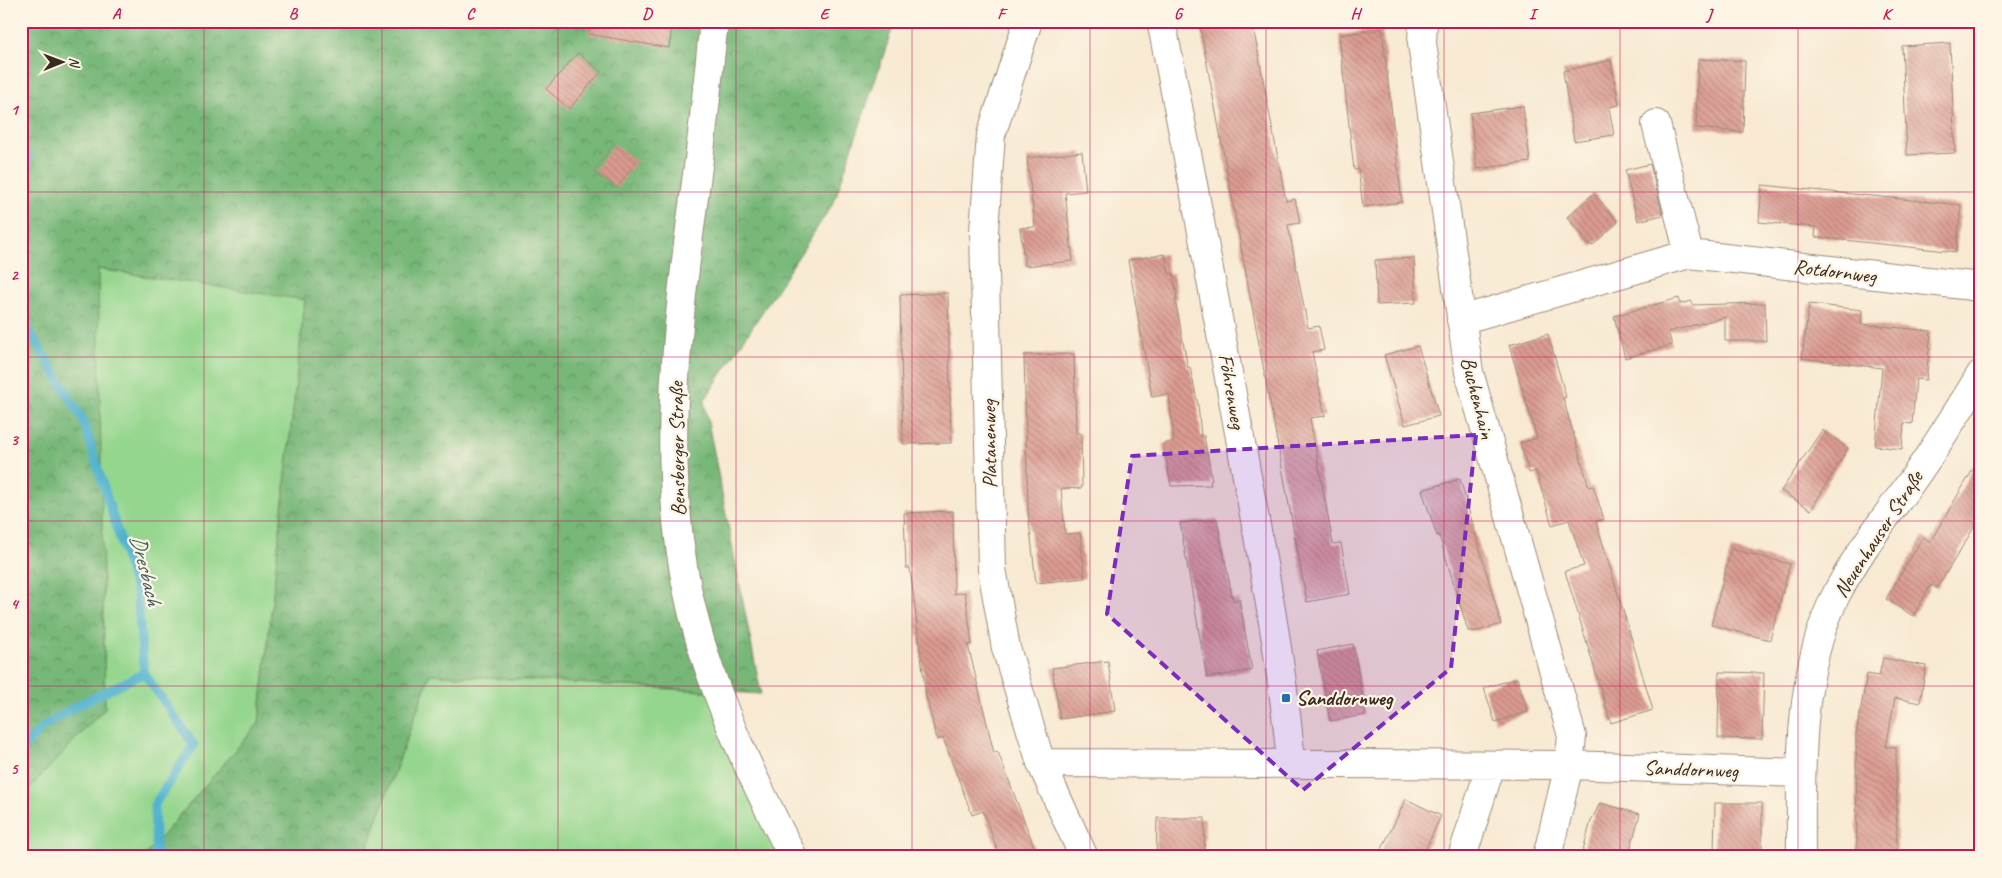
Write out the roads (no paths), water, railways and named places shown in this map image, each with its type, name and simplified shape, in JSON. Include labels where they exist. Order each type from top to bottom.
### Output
[{"type":"street","name":"Bensberger Straße","points":[[714,21],[674,384],[673,470],[680,548],[696,626],[718,692],[754,781],[793,857]]},
{"type":"street","name":"Platanenweg","points":[[1028,21],[991,135],[984,231],[992,569],[1006,648],[1041,763],[1084,857]]},
{"type":"street","name":"Föhrenweg","points":[[1161,21],[1190,162],[1286,698],[1291,763]]},
{"type":"street","name":"Buchenhain","points":[[1423,21],[1422,43],[1469,372],[1572,736],[1569,765],[1547,857]]},
{"type":"street","points":[[1656,124],[1689,254]]},
{"type":"street","name":"Rotdornweg","points":[[1461,320],[1689,254],[1981,288]]},
{"type":"street","name":"Neuenhauser Straße","points":[[1801,857],[1801,773],[1811,676],[1819,639],[1833,601],[1849,570],[1947,429],[1981,374]]},
{"type":"street","name":"Sanddornweg","points":[[1041,763],[1569,765],[1801,773]]},
{"type":"street","points":[[1462,857],[1491,764]]},
{"type":"waterway","name":"Dresbach","points":[[21,43],[31,21]]},
{"type":"waterway","name":"Dresbach","points":[[21,147],[28,157],[21,207]]},
{"type":"waterway","name":"Dresbach","points":[[21,317],[83,420],[137,594],[144,673],[194,745],[154,805],[156,857]]},
{"type":"waterway","points":[[21,750],[44,726],[78,705],[144,673]]},
{"type":"place","name":"Sanddornweg","points":[[1286,698]]}]
